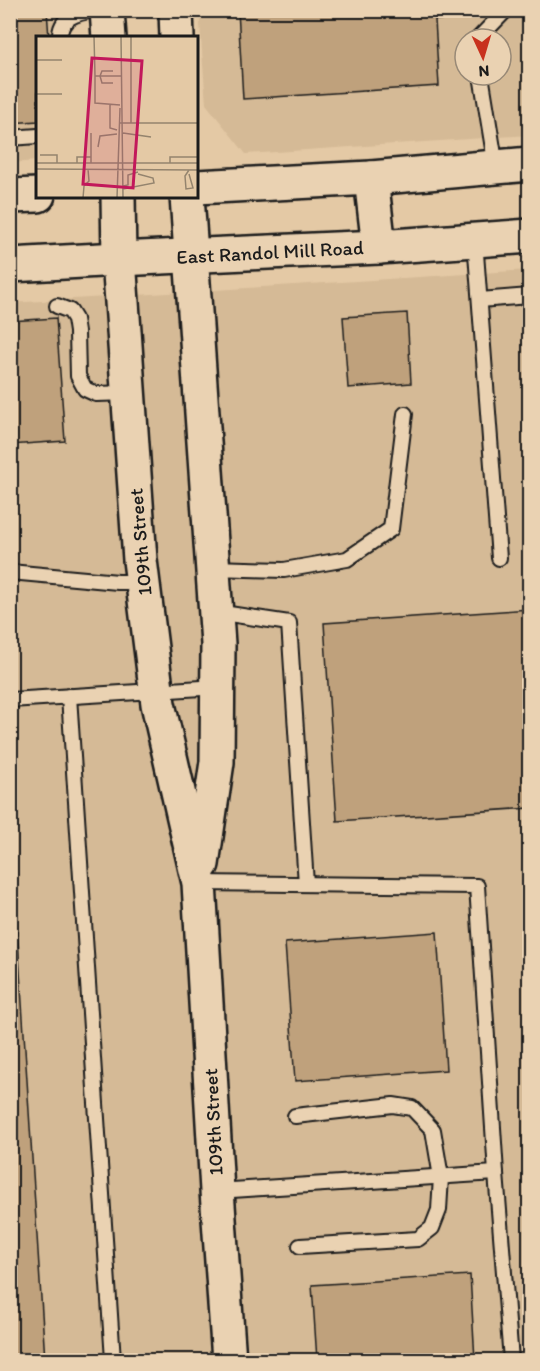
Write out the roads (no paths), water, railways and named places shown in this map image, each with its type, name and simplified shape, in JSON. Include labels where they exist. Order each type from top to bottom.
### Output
[{"type":"street","points":[[107,10],[109,36]]},
{"type":"street","points":[[176,10],[177,36]]},
{"type":"street","points":[[198,187],[371,178],[530,164]]},
{"type":"street","points":[[371,178],[379,247]]},
{"type":"street","points":[[10,196],[36,195]]},
{"type":"street","name":"109th Street","points":[[118,198],[119,259],[140,560],[158,704],[199,883],[229,1360]]},
{"type":"street","name":"109th Street","points":[[187,198],[218,644],[217,762],[199,883]]},
{"type":"street","name":"East Randol Mill Road","points":[[10,265],[379,247],[530,236]]},
{"type":"lane","points":[[60,36],[60,29],[69,18],[80,12],[94,10]]},
{"type":"lane","points":[[490,27],[506,10]]},
{"type":"lane","points":[[483,87],[496,167]]},
{"type":"lane","points":[[10,138],[36,136]]},
{"type":"lane","points":[[475,240],[499,558]]},
{"type":"lane","points":[[480,300],[530,296]]},
{"type":"lane","points":[[57,306],[70,310],[75,319],[78,376],[85,388],[96,393],[129,393]]},
{"type":"lane","points":[[213,568],[284,570],[347,559],[391,529],[405,414]]},
{"type":"lane","points":[[10,572],[118,582],[143,582]]},
{"type":"lane","points":[[216,612],[289,623],[306,884]]},
{"type":"lane","points":[[10,700],[218,687]]},
{"type":"lane","points":[[69,696],[113,1360]]},
{"type":"lane","points":[[199,883],[477,886],[496,1173],[512,1360]]},
{"type":"lane","points":[[295,1116],[393,1105],[412,1108],[433,1130],[441,1177],[439,1210],[432,1228],[418,1239],[300,1246]]},
{"type":"lane","points":[[217,1191],[496,1173]]}]
